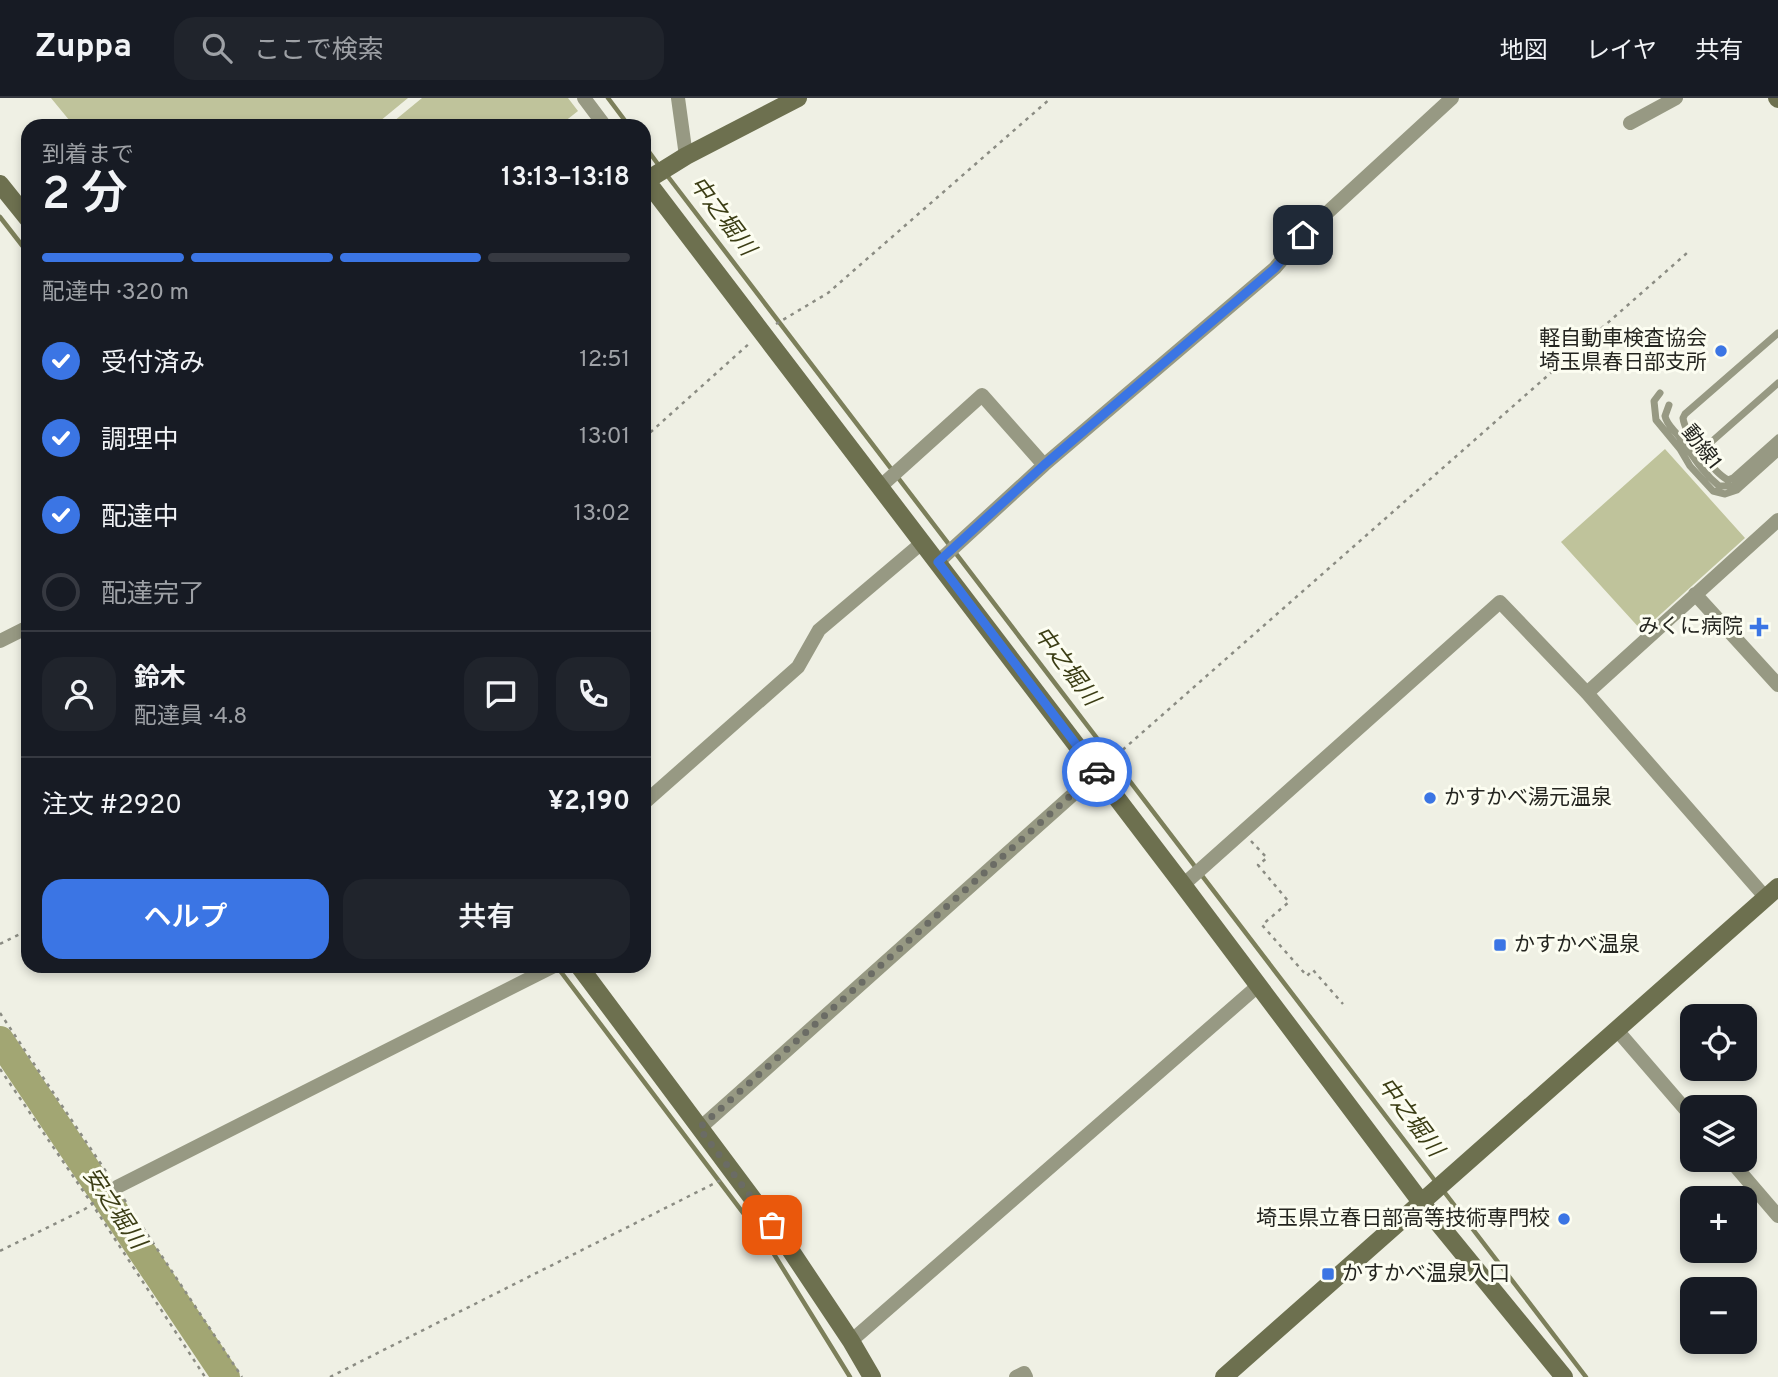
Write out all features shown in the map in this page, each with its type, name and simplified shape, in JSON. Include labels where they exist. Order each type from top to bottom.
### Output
[{"type":"street","points":[[584,98],[600,119]]},
{"type":"street","points":[[678,98],[679,160]]},
{"type":"street","points":[[651,177],[798,98]]},
{"type":"street","points":[[938,562],[1044,465],[1275,268],[1303,235],[1452,98]]},
{"type":"street","points":[[1630,122],[1676,98]]},
{"type":"street","points":[[0,184],[21,210]]},
{"type":"street","points":[[651,184],[1097,773],[1187,881],[1259,985],[1421,1202],[1563,1377]]},
{"type":"street","points":[[881,486],[982,395],[1044,465]]},
{"type":"street","points":[[1587,693],[1778,520]]},
{"type":"street","points":[[651,797],[798,667],[819,630],[923,542]]},
{"type":"street","points":[[1695,594],[1778,685]]},
{"type":"street","points":[[1187,881],[1500,603],[1772,892],[1224,1377]]},
{"type":"street","points":[[0,641],[21,630]]},
{"type":"street","points":[[699,1128],[1097,773]]},
{"type":"street","points":[[117,1188],[540,973]]},
{"type":"street","points":[[584,973],[785,1242],[872,1377]]},
{"type":"street","points":[[851,1341],[1259,985]]},
{"type":"street","points":[[1616,1029],[1680,1103]]},
{"type":"street","points":[[1740,1172],[1778,1216]]},
{"type":"street","points":[[1016,1377],[1024,1373],[1026,1377]]},
{"type":"lane","points":[[1778,333],[1685,414],[1683,424],[1721,476],[1730,480],[1778,438]]},
{"type":"lane","points":[[1701,451],[1778,383]]},
{"type":"lane","name":"動線1","points":[[1660,394],[1654,401],[1656,420],[1690,466],[1713,491],[1725,494],[1737,490],[1778,453]]},
{"type":"lane","points":[[1670,405],[1665,416],[1668,425],[1693,460],[1718,486],[1733,486],[1778,446]]},
{"type":"path","points":[[651,432],[763,331],[828,292],[1051,98]]},
{"type":"path","points":[[1097,773],[1686,253]]},
{"type":"path","points":[[1242,832],[1266,858],[1258,865],[1289,902],[1262,925],[1307,976],[1313,970],[1343,1004]]},
{"type":"path","points":[[0,944],[21,934]]},
{"type":"path","points":[[0,1069],[205,1377]]},
{"type":"path","points":[[330,1377],[709,1186]]},
{"type":"path","points":[[0,1251],[92,1204]]},
{"type":"green space","points":[[51,98],[408,98],[382,119],[68,119]]},
{"type":"green space","points":[[422,98],[568,98],[578,111],[568,119],[396,119]]},
{"type":"green space","points":[[1665,449],[1745,538],[1642,631],[1561,542]]},
{"type":"waterway","name":"中之堀川","points":[[608,98],[624,119]]},
{"type":"waterway","name":"中之堀川","points":[[651,155],[660,167]]},
{"type":"waterway","name":"中之堀川","points":[[666,174],[1436,1182]]},
{"type":"waterway","points":[[0,217],[21,244]]},
{"type":"waterway","points":[[562,973],[772,1251],[850,1377]]},
{"type":"waterway","name":"安之堀川","points":[[0,1040],[226,1377]]},
{"type":"waterway","name":"中之堀川","points":[[1442,1189],[1586,1377]]},
{"type":"way so far","points":[[772,1225],[699,1128],[1097,772]]},
{"type":"place","name":"軽自動車検査協会 埼玉県春日部支所","points":[[1721,351]]},
{"type":"place","name":"みくに病院","points":[[1759,627]]},
{"type":"place","name":"かすかべ湯元温泉","points":[[1430,798]]},
{"type":"place","name":"かすかべ温泉","points":[[1500,945]]},
{"type":"place","name":"埼玉県立春日部高等技術専門校","points":[[1564,1219]]},
{"type":"place","name":"かすかべ温泉入口","points":[[1328,1274]]},
{"type":"route","points":[[1097,772],[938,562],[1044,465],[1275,268],[1303,235]]}]
